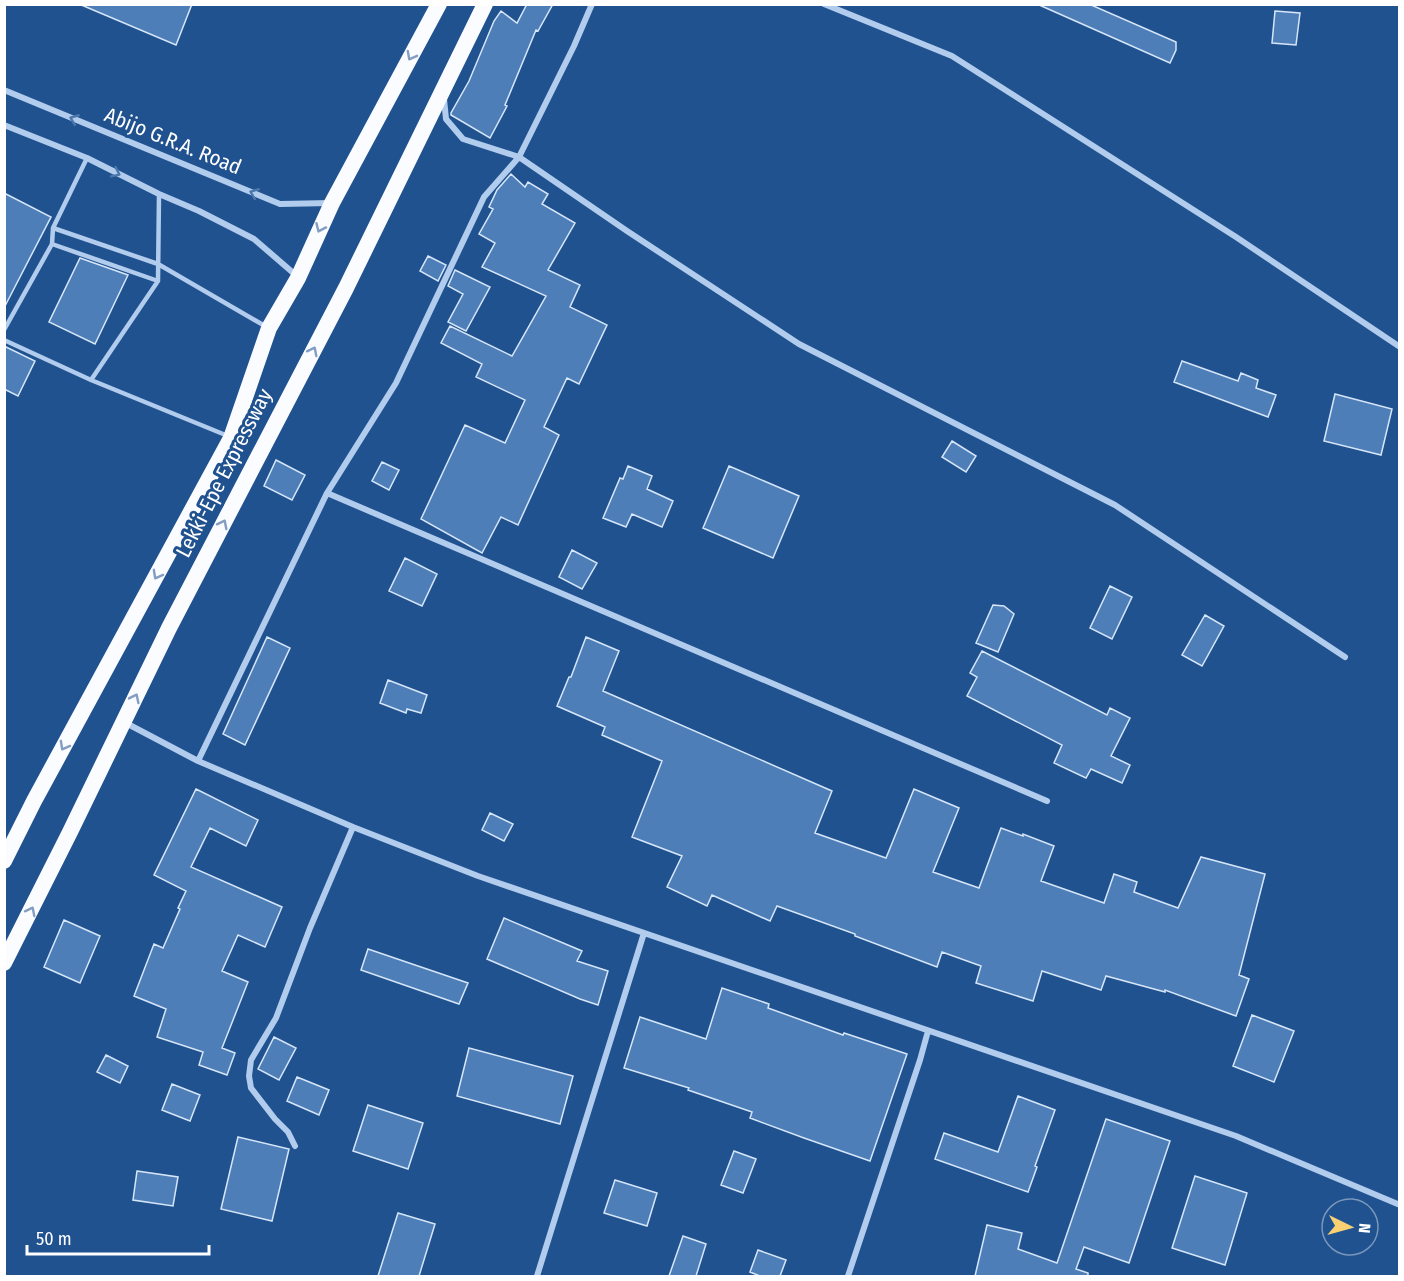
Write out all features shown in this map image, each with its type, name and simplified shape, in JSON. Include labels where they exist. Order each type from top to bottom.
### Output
[{"type":"highway","name":"Lekki-Epe Expressway","points":[[4,861],[34,801],[231,438],[269,328],[298,278],[332,202],[439,4]]},
{"type":"highway","name":"Lekki-Epe Expressway","points":[[4,963],[169,628],[346,288],[485,4]]},
{"type":"street","points":[[198,761],[327,493],[396,383],[484,197],[519,157],[574,46],[592,4]]},
{"type":"street","points":[[824,4],[952,56],[1236,237],[1400,347]]},
{"type":"street","points":[[444,87],[446,118],[463,139],[519,157],[799,344],[1115,505],[1345,657]]},
{"type":"street","name":"Abijo G.R.A. Road","points":[[4,90],[280,204],[332,202]]},
{"type":"street","points":[[4,125],[87,158],[254,239],[298,278]]},
{"type":"street","points":[[327,493],[1047,801]]},
{"type":"street","points":[[124,722],[198,761],[353,827],[478,876],[1236,1136],[1400,1205]]},
{"type":"street","points":[[295,1146],[288,1132],[251,1088],[249,1076],[251,1060],[276,1018],[310,928],[353,827]]},
{"type":"street","points":[[537,1276],[644,933]]},
{"type":"street","points":[[848,1276],[921,1060],[928,1031]]},
{"type":"lane","points":[[4,330],[52,244],[53,228],[87,158]]},
{"type":"lane","points":[[91,380],[158,280],[159,194]]},
{"type":"lane","points":[[53,228],[158,264],[269,328]]},
{"type":"lane","points":[[52,244],[158,280]]},
{"type":"lane","points":[[4,340],[91,380],[231,438]]},
{"type":"building","points":[[79,4],[192,4],[176,45]]},
{"type":"building","points":[[527,4],[553,4],[538,31],[536,30],[505,105],[507,106],[490,138],[451,113],[469,81],[494,21],[501,11],[517,23]]},
{"type":"building","points":[[1037,4],[1089,4],[1176,42],[1176,50],[1170,63]]},
{"type":"building","points":[[1275,11],[1300,13],[1296,45],[1272,43]]},
{"type":"building","points":[[511,174],[525,187],[528,182],[548,194],[542,204],[575,223],[548,270],[580,285],[570,307],[607,325],[579,384],[567,378],[544,427],[559,435],[518,525],[501,517],[482,553],[421,519],[465,425],[505,443],[525,400],[476,377],[482,364],[441,343],[450,326],[512,356],[546,296],[482,267],[495,243],[479,234],[493,209],[489,207],[497,190]]},
{"type":"building","points":[[4,193],[51,217],[4,308]]},
{"type":"building","points":[[428,256],[446,265],[438,281],[420,271]]},
{"type":"building","points":[[80,258],[128,275],[95,344],[49,322]]},
{"type":"building","points":[[455,270],[490,287],[466,331],[448,322],[463,294],[448,286]]},
{"type":"building","points":[[4,346],[35,361],[18,396],[4,389]]},
{"type":"building","points":[[1182,361],[1238,381],[1241,373],[1258,380],[1256,388],[1276,395],[1268,417],[1174,382]]},
{"type":"building","points":[[1335,394],[1392,409],[1381,455],[1324,441]]},
{"type":"building","points":[[952,441],[976,456],[966,472],[942,457]]},
{"type":"building","points":[[276,460],[305,475],[292,500],[264,486]]},
{"type":"building","points":[[382,462],[399,470],[389,490],[372,481]]},
{"type":"building","points":[[628,466],[652,476],[647,489],[673,501],[662,527],[632,514],[626,527],[603,518],[620,478],[623,479]]},
{"type":"building","points":[[729,466],[799,496],[773,558],[703,528]]},
{"type":"building","points":[[572,550],[597,563],[582,589],[559,577]]},
{"type":"building","points":[[405,558],[437,574],[422,606],[389,591]]},
{"type":"building","points":[[1110,586],[1132,597],[1112,639],[1090,628]]},
{"type":"building","points":[[993,605],[1004,606],[1014,614],[998,652],[976,643]]},
{"type":"building","points":[[1205,615],[1224,626],[1202,666],[1182,655]]},
{"type":"building","points":[[267,637],[290,648],[245,745],[223,734]]},
{"type":"building","points":[[586,637],[619,651],[603,691],[832,791],[815,833],[886,858],[914,789],[959,808],[933,872],[979,888],[1001,828],[1054,846],[1041,881],[1104,903],[1114,874],[1137,882],[1134,892],[1178,908],[1201,857],[1265,874],[1239,975],[1249,979],[1236,1016],[1165,990],[1165,992],[1106,976],[1101,990],[1042,971],[1033,1001],[976,983],[981,966],[942,952],[937,967],[777,906],[770,921],[712,895],[707,906],[667,887],[682,856],[632,837],[662,761],[602,735],[605,727],[557,706]]},
{"type":"building","points":[[982,651],[1107,715],[1110,708],[1130,718],[1111,756],[1130,765],[1122,783],[1091,769],[1086,778],[1054,763],[1062,745],[967,696],[977,677],[970,673]]},
{"type":"building","points":[[388,680],[427,695],[421,713],[407,709],[406,713],[380,703]]},
{"type":"building","points":[[196,789],[258,820],[246,846],[210,828],[191,867],[282,907],[265,947],[238,935],[222,971],[248,982],[222,1048],[235,1053],[227,1075],[199,1065],[203,1052],[157,1037],[166,1009],[134,996],[154,944],[163,948],[186,891],[154,875]]},
{"type":"building","points":[[490,813],[513,824],[504,841],[482,830]]},
{"type":"building","points":[[504,918],[582,951],[577,961],[608,971],[598,1005],[487,959]]},
{"type":"building","points":[[64,920],[100,936],[80,983],[44,967]]},
{"type":"building","points":[[368,949],[468,983],[459,1004],[361,970]]},
{"type":"building","points":[[722,988],[769,1004],[768,1008],[843,1035],[844,1033],[907,1054],[870,1161],[750,1118],[752,1112],[688,1090],[689,1088],[624,1068],[640,1017],[706,1039]]},
{"type":"building","points":[[1252,1015],[1294,1031],[1274,1082],[1233,1066]]},
{"type":"building","points":[[274,1037],[296,1048],[279,1080],[258,1069]]},
{"type":"building","points":[[469,1048],[573,1076],[560,1124],[457,1096]]},
{"type":"building","points":[[106,1055],[128,1066],[120,1083],[97,1072]]},
{"type":"building","points":[[297,1077],[329,1090],[319,1115],[287,1101]]},
{"type":"building","points":[[172,1084],[200,1095],[190,1121],[162,1110]]},
{"type":"building","points":[[1018,1096],[1055,1110],[1028,1192],[935,1159],[944,1133],[998,1152]]},
{"type":"building","points":[[368,1105],[423,1123],[408,1169],[353,1151]]},
{"type":"building","points":[[1106,1119],[1170,1141],[1129,1263],[1084,1247],[1076,1269],[1088,1273],[1088,1276],[975,1276],[987,1225],[1022,1233],[1018,1249],[1057,1263]]},
{"type":"building","points":[[238,1137],[289,1149],[272,1221],[221,1209]]},
{"type":"building","points":[[734,1151],[756,1159],[743,1193],[721,1185]]},
{"type":"building","points":[[137,1171],[178,1177],[173,1206],[133,1200]]},
{"type":"building","points":[[1195,1176],[1247,1193],[1225,1265],[1172,1248]]},
{"type":"building","points":[[615,1180],[657,1193],[647,1226],[604,1213]]},
{"type":"building","points":[[398,1213],[435,1224],[419,1276],[378,1276]]},
{"type":"building","points":[[683,1236],[706,1244],[696,1276],[669,1276]]},
{"type":"building","points":[[758,1250],[786,1260],[780,1276],[760,1276],[750,1272]]}]
